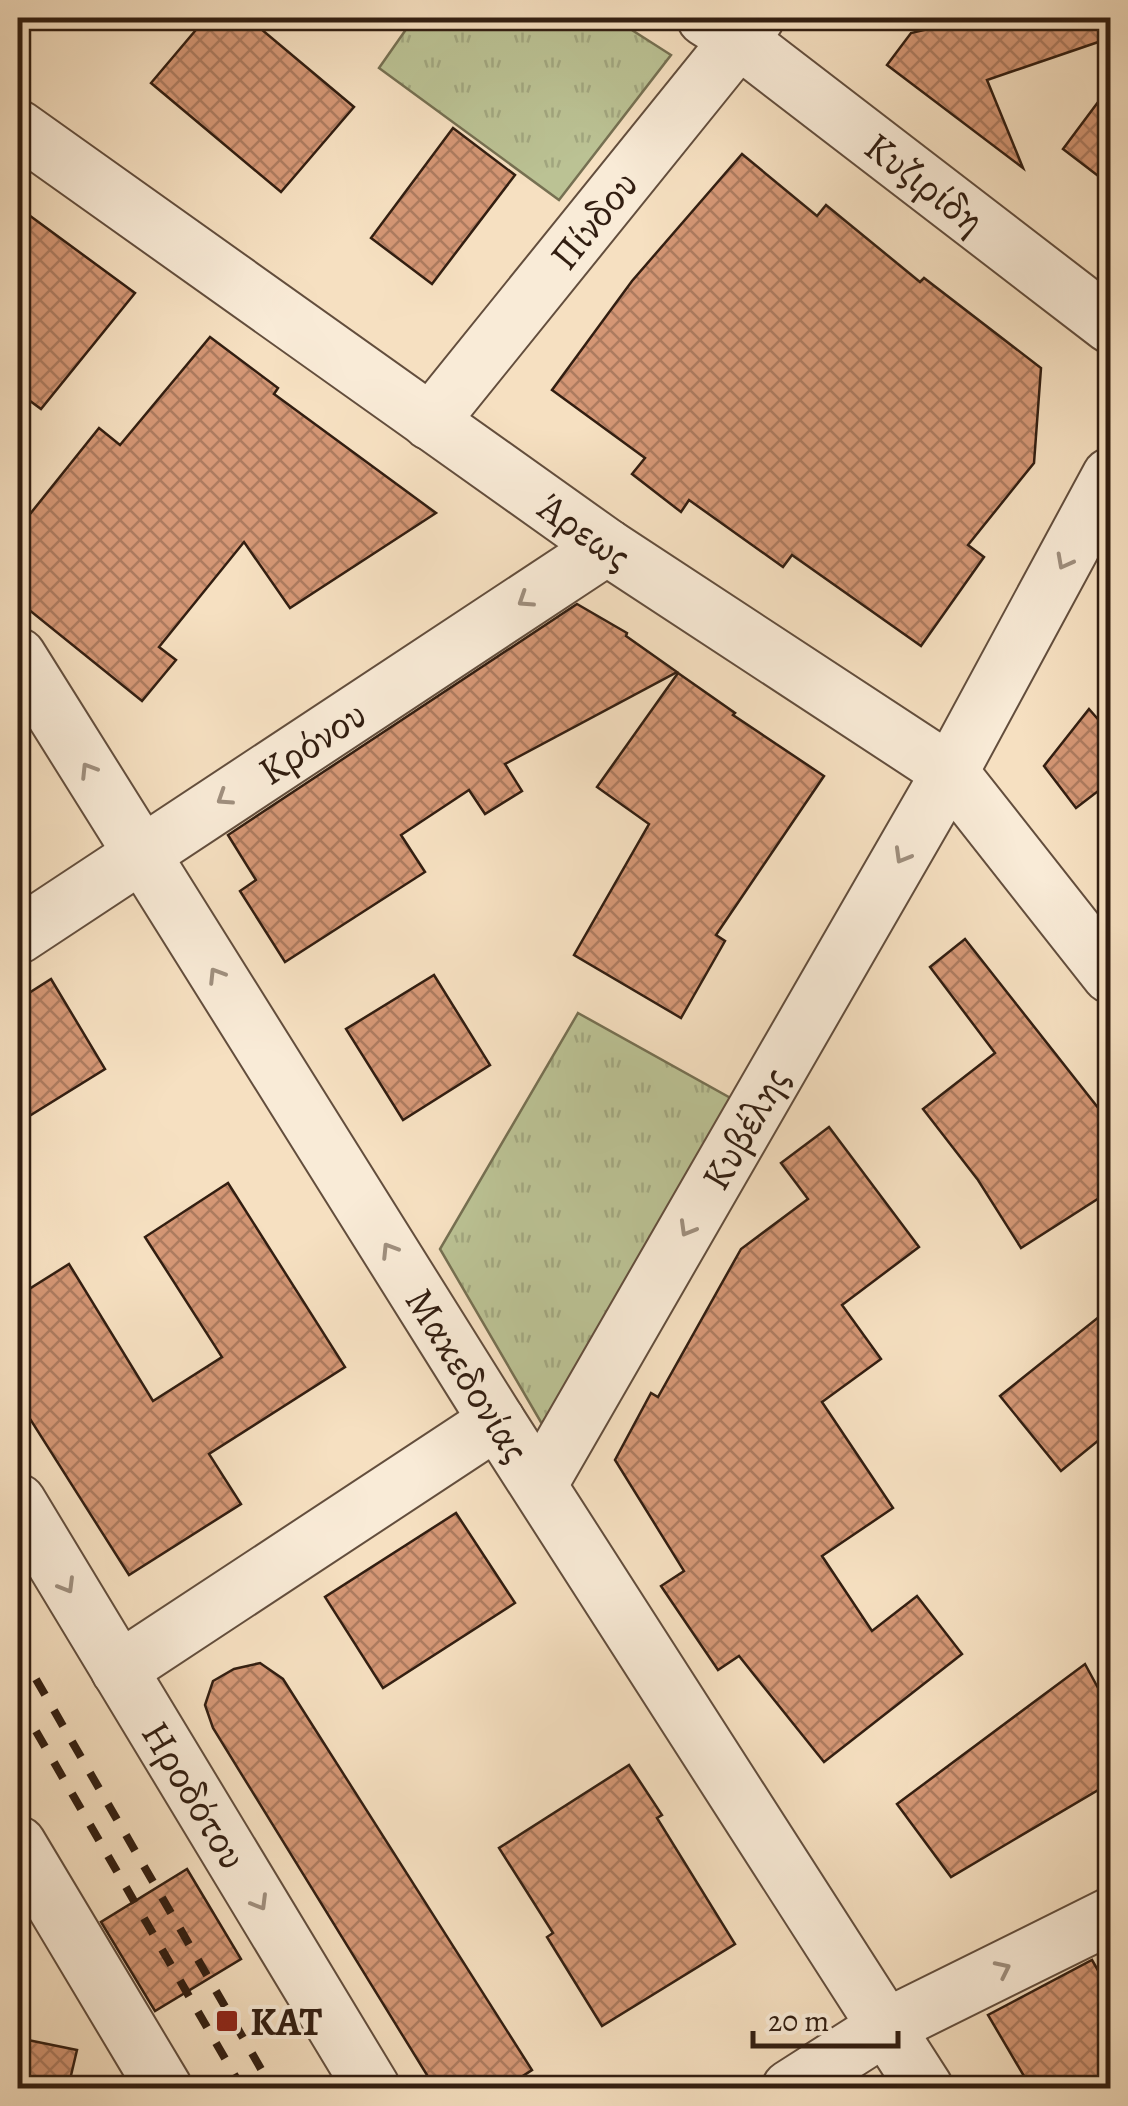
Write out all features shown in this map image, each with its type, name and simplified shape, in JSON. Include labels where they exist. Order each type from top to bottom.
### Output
[{"type":"street","name":"Κυζιρίδη","points":[[733,24],[1110,325]]},
{"type":"street","name":"Πίνδου","points":[[430,422],[733,24]]},
{"type":"street","name":"Άρεως","points":[[18,128],[607,546],[950,772],[1110,974]]},
{"type":"street","name":"Κυβέλης","points":[[538,1485],[950,772],[1110,476]]},
{"type":"street","name":"Κρόνου","points":[[18,936],[607,546]]},
{"type":"street","name":"Μακεδονίας","points":[[18,656],[497,1421],[925,2088]]},
{"type":"street","points":[[119,1670],[497,1421]]},
{"type":"street","name":"Ηροδότου","points":[[18,1502],[372,2088]]},
{"type":"street","points":[[18,1844],[164,2088]]},
{"type":"street","points":[[790,2088],[884,2028],[1110,1916]]},
{"type":"green space","points":[[414,18],[613,18],[671,55],[559,200],[379,68]]},
{"type":"green space","points":[[578,1013],[734,1100],[542,1424],[440,1249]]},
{"type":"building","points":[[206,18],[248,18],[354,107],[281,192],[151,83]]},
{"type":"building","points":[[975,18],[1110,18],[1110,38],[987,80],[1023,168],[887,65],[911,33]]},
{"type":"building","points":[[1110,86],[1110,185],[1063,149]]},
{"type":"building","points":[[453,128],[515,175],[432,284],[371,238]]},
{"type":"building","points":[[742,154],[817,216],[826,205],[920,282],[924,278],[1041,368],[1034,463],[968,545],[984,557],[921,646],[792,555],[783,567],[689,500],[681,512],[632,474],[645,458],[552,390],[632,281]]},
{"type":"building","points":[[18,207],[135,293],[41,409],[18,392]]},
{"type":"building","points":[[210,337],[278,388],[274,394],[436,513],[290,608],[244,542],[159,647],[176,660],[142,701],[18,601],[18,529],[99,428],[120,445]]},
{"type":"building","points":[[577,604],[627,633],[677,672],[505,764],[522,791],[485,814],[469,790],[401,835],[425,872],[285,962],[240,891],[256,880],[228,835]]},
{"type":"building","points":[[678,673],[824,776],[716,935],[725,941],[681,1018],[574,955],[649,824],[597,787]]},
{"type":"building","points":[[1089,709],[1110,733],[1110,782],[1076,808],[1044,766]]},
{"type":"building","points":[[965,939],[1110,1123],[1110,1191],[1021,1248],[978,1180],[923,1109],[995,1053],[930,967]]},
{"type":"building","points":[[434,975],[490,1065],[403,1120],[346,1029]]},
{"type":"building","points":[[51,979],[105,1069],[18,1123],[18,1000]]},
{"type":"building","points":[[829,1127],[919,1247],[842,1305],[881,1359],[822,1402],[893,1508],[822,1556],[872,1631],[917,1596],[962,1654],[824,1762],[739,1656],[718,1670],[661,1586],[684,1571],[615,1460],[651,1393],[658,1397],[741,1249],[808,1199],[781,1163]]},
{"type":"building","points":[[228,1183],[345,1367],[209,1454],[241,1504],[129,1575],[18,1400],[18,1296],[69,1264],[153,1401],[222,1357],[145,1237]]},
{"type":"building","points":[[1110,1308],[1110,1431],[1061,1471],[1000,1396]]},
{"type":"building","points":[[456,1513],[515,1603],[383,1688],[325,1597]]},
{"type":"building","points":[[260,1663],[283,1679],[532,2070],[504,2088],[435,2088],[213,1728],[205,1705],[213,1681],[234,1669]]},
{"type":"building","points":[[1085,1664],[1110,1710],[1110,1783],[951,1877],[897,1804]]},
{"type":"building","points":[[629,1765],[735,1944],[602,2026],[547,1937],[553,1933],[499,1848]]},
{"type":"building","points":[[187,1869],[241,1959],[155,2011],[101,1922]]},
{"type":"building","points":[[1092,1960],[1110,1991],[1110,2088],[1031,2088],[988,2015]]},
{"type":"building","points":[[18,2038],[77,2050],[68,2088],[18,2088]]},
{"type":"railway","points":[[18,1648],[272,2088]]},
{"type":"railway","points":[[18,1700],[242,2088]]},
{"type":"place","name":"KAT","points":[[227,2021]]}]
